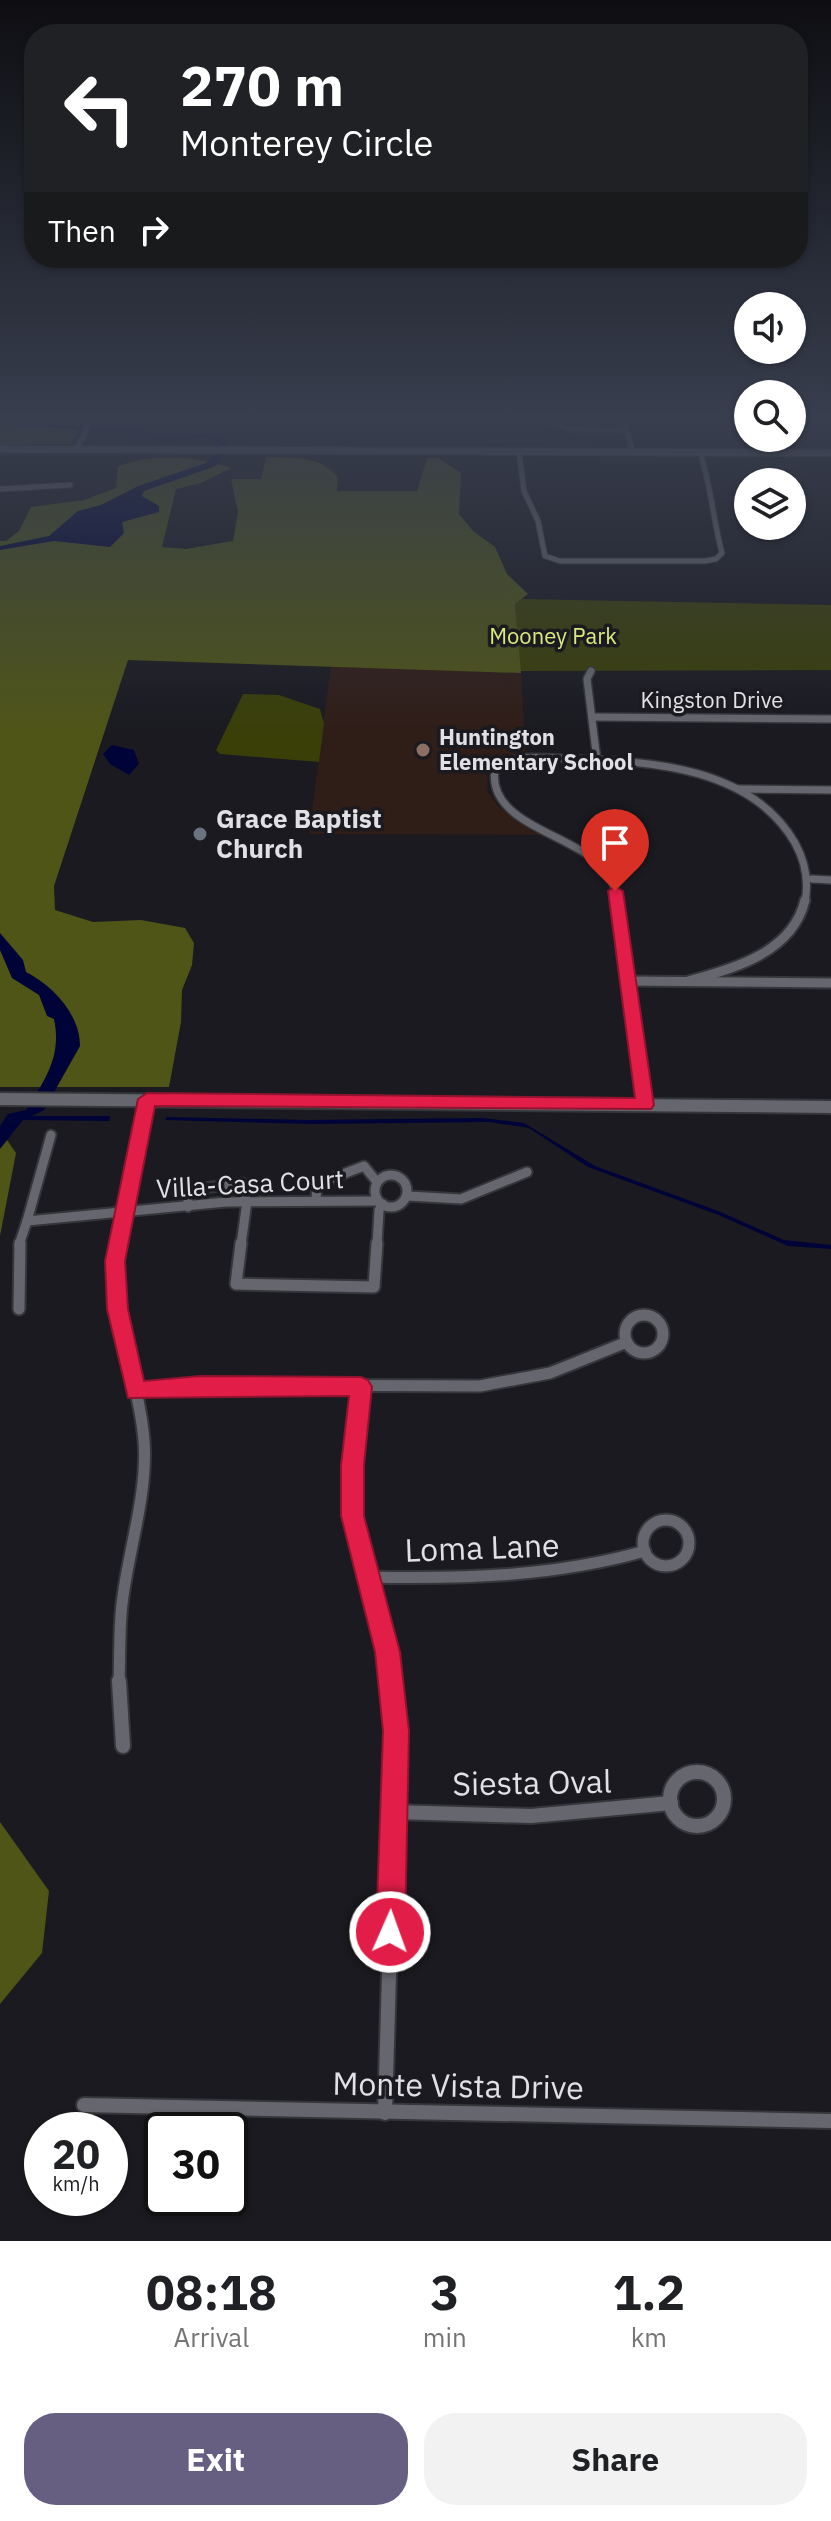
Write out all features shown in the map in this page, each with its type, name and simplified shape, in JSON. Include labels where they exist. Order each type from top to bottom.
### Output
[{"type":"street","points":[[539,526],[545,556],[560,561],[705,561],[721,555],[715,526]]},
{"type":"street","points":[[591,671],[587,679],[597,760]]},
{"type":"street","name":"Kingston Drive","points":[[592,717],[831,719]]},
{"type":"street","points":[[645,1105],[615,891],[610,876],[592,856],[506,807],[496,792],[493,773],[496,764],[510,759],[597,760],[668,766],[736,789],[774,813],[793,832],[807,859],[812,879],[804,914],[784,938],[746,961],[688,981]]},
{"type":"street","points":[[736,789],[831,790]]},
{"type":"street","points":[[812,879],[831,880]]},
{"type":"street","points":[[627,981],[831,983]]},
{"type":"street","points":[[0,1099],[831,1107]]},
{"type":"street","points":[[123,1746],[119,1688],[121,1621],[143,1469],[144,1440],[115,1285],[123,1211],[147,1099]]},
{"type":"street","points":[[19,1309],[19,1245],[51,1135]]},
{"type":"street","points":[[316,1201],[317,1184],[364,1166],[377,1182]]},
{"type":"street","points":[[408,1196],[461,1199],[527,1172]]},
{"type":"street","name":"Villa-Casa Court","points":[[27,1221],[245,1201],[401,1203],[408,1196],[409,1187],[402,1179],[390,1177],[377,1182],[373,1193],[380,1202]]},
{"type":"street","points":[[188,1207],[188,1190],[242,1183],[245,1201],[236,1284],[374,1287],[380,1202]]},
{"type":"street","points":[[135,1391],[200,1386],[449,1388],[516,1381],[578,1364],[627,1342]]},
{"type":"street","points":[[361,1387],[351,1488],[358,1544],[387,1652],[394,1694],[394,1812],[385,2113]]},
{"type":"street","name":"Loma Lane","points":[[367,1577],[535,1577],[608,1563],[645,1551]]},
{"type":"street","points":[[698,1771],[719,1787],[724,1805],[716,1821],[700,1827],[682,1819],[671,1803],[676,1779],[698,1771]]},
{"type":"street","name":"Siesta Oval","points":[[394,1812],[544,1815],[671,1803]]},
{"type":"street","name":"Monte Vista Drive","points":[[84,2105],[831,2121]]},
{"type":"shaded area","points":[[61,526],[123,526],[124,533],[110,547],[54,541],[0,550],[0,546],[49,536]]},
{"type":"shaded area","name":"Huntington Elementary School","points":[[331,665],[521,673],[526,757],[504,757],[491,763],[487,769],[488,792],[499,807],[546,835],[309,834]]},
{"type":"shaded area","points":[[112,745],[134,750],[139,764],[129,775],[110,764],[103,754]]},
{"type":"shaded area","points":[[0,933],[23,960],[26,972],[63,1002],[79,1034],[80,1046],[44,1110],[32,1116],[110,1116],[109,1121],[23,1120],[0,1149],[0,1126],[8,1114],[26,1110],[45,1078],[54,1056],[56,1032],[54,1019],[47,1016],[39,995],[12,978],[0,950]]},
{"type":"shaded area","points":[[167,1117],[308,1120],[482,1118],[524,1123],[595,1166],[718,1211],[784,1240],[831,1245],[831,1249],[788,1246],[721,1216],[588,1167],[529,1128],[489,1122],[313,1124],[165,1120]]},
{"type":"green space","points":[[22,526],[167,526],[162,547],[186,549],[233,541],[236,526],[469,526],[495,547],[507,574],[528,594],[515,604],[521,673],[128,660],[54,886],[55,910],[93,922],[141,920],[185,928],[194,943],[192,965],[182,990],[181,1022],[169,1087],[0,1087],[0,541],[6,541]]},
{"type":"green space","name":"Mooney Park","points":[[522,599],[831,605],[831,670],[520,671],[515,604]]},
{"type":"green space","points":[[243,694],[279,695],[320,709],[324,723],[319,762],[220,754],[216,750]]},
{"type":"green space","points":[[0,1130],[16,1153],[0,1236]]},
{"type":"green space","points":[[0,1822],[49,1891],[42,1953],[0,2004]]},
{"type":"place","name":"Huntington Elementary School","points":[[423,750]]},
{"type":"place","name":"Grace Baptist Church","points":[[200,834]]},
{"type":"route","points":[[390,1932],[396,1731],[387,1652],[353,1516],[351,1488],[361,1387],[200,1386],[135,1391],[117,1309],[115,1261],[147,1099],[645,1105],[615,891]]}]
